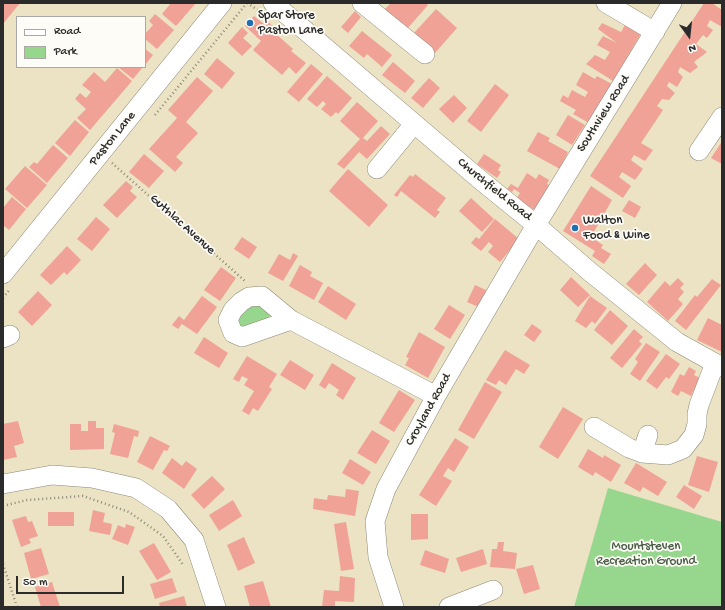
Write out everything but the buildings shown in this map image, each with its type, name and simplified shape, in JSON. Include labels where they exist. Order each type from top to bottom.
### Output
[{"type":"street","name":"Paston Lane","points":[[3,274],[222,3]]},
{"type":"street","points":[[362,3],[425,54]]},
{"type":"street","points":[[606,3],[655,32]]},
{"type":"street","name":"Southview Road","points":[[536,225],[672,3]]},
{"type":"street","name":"Churchfield Road","points":[[267,8],[414,124],[589,271],[677,342],[719,365]]},
{"type":"street","points":[[699,151],[717,136],[722,117]]},
{"type":"street","points":[[377,169],[414,124]]},
{"type":"street","name":"Croyland Road","points":[[394,607],[378,558],[375,521],[386,489],[436,396],[536,225]]},
{"type":"street","points":[[291,320],[242,337],[233,333],[228,320],[233,310],[241,302],[249,297],[262,296],[291,320],[436,396]]},
{"type":"street","points":[[594,427],[629,448],[645,444],[668,455],[683,449],[694,435],[699,405],[719,365]]},
{"type":"street","points":[[3,484],[52,475],[92,478],[136,488],[168,509],[194,540],[216,607]]},
{"type":"street","points":[[449,607],[494,590]]},
{"type":"path","points":[[246,3],[267,8]]},
{"type":"path","name":"Guthlac Avenue","points":[[101,153],[262,296]]},
{"type":"path","points":[[3,506],[27,500],[83,496],[129,512],[163,536],[188,573]]},
{"type":"path","points":[[3,564],[17,607]]},
{"type":"green space","points":[[262,304],[270,313],[269,319],[241,332],[236,315],[246,306]]},
{"type":"green space","name":"Mountsteven Recreation Ground","points":[[608,488],[722,522],[722,607],[574,607]]},
{"type":"place","name":"Spar Store Paston Lane","points":[[250,23]]},
{"type":"place","name":"Walton Food & Wine","points":[[575,228]]}]
